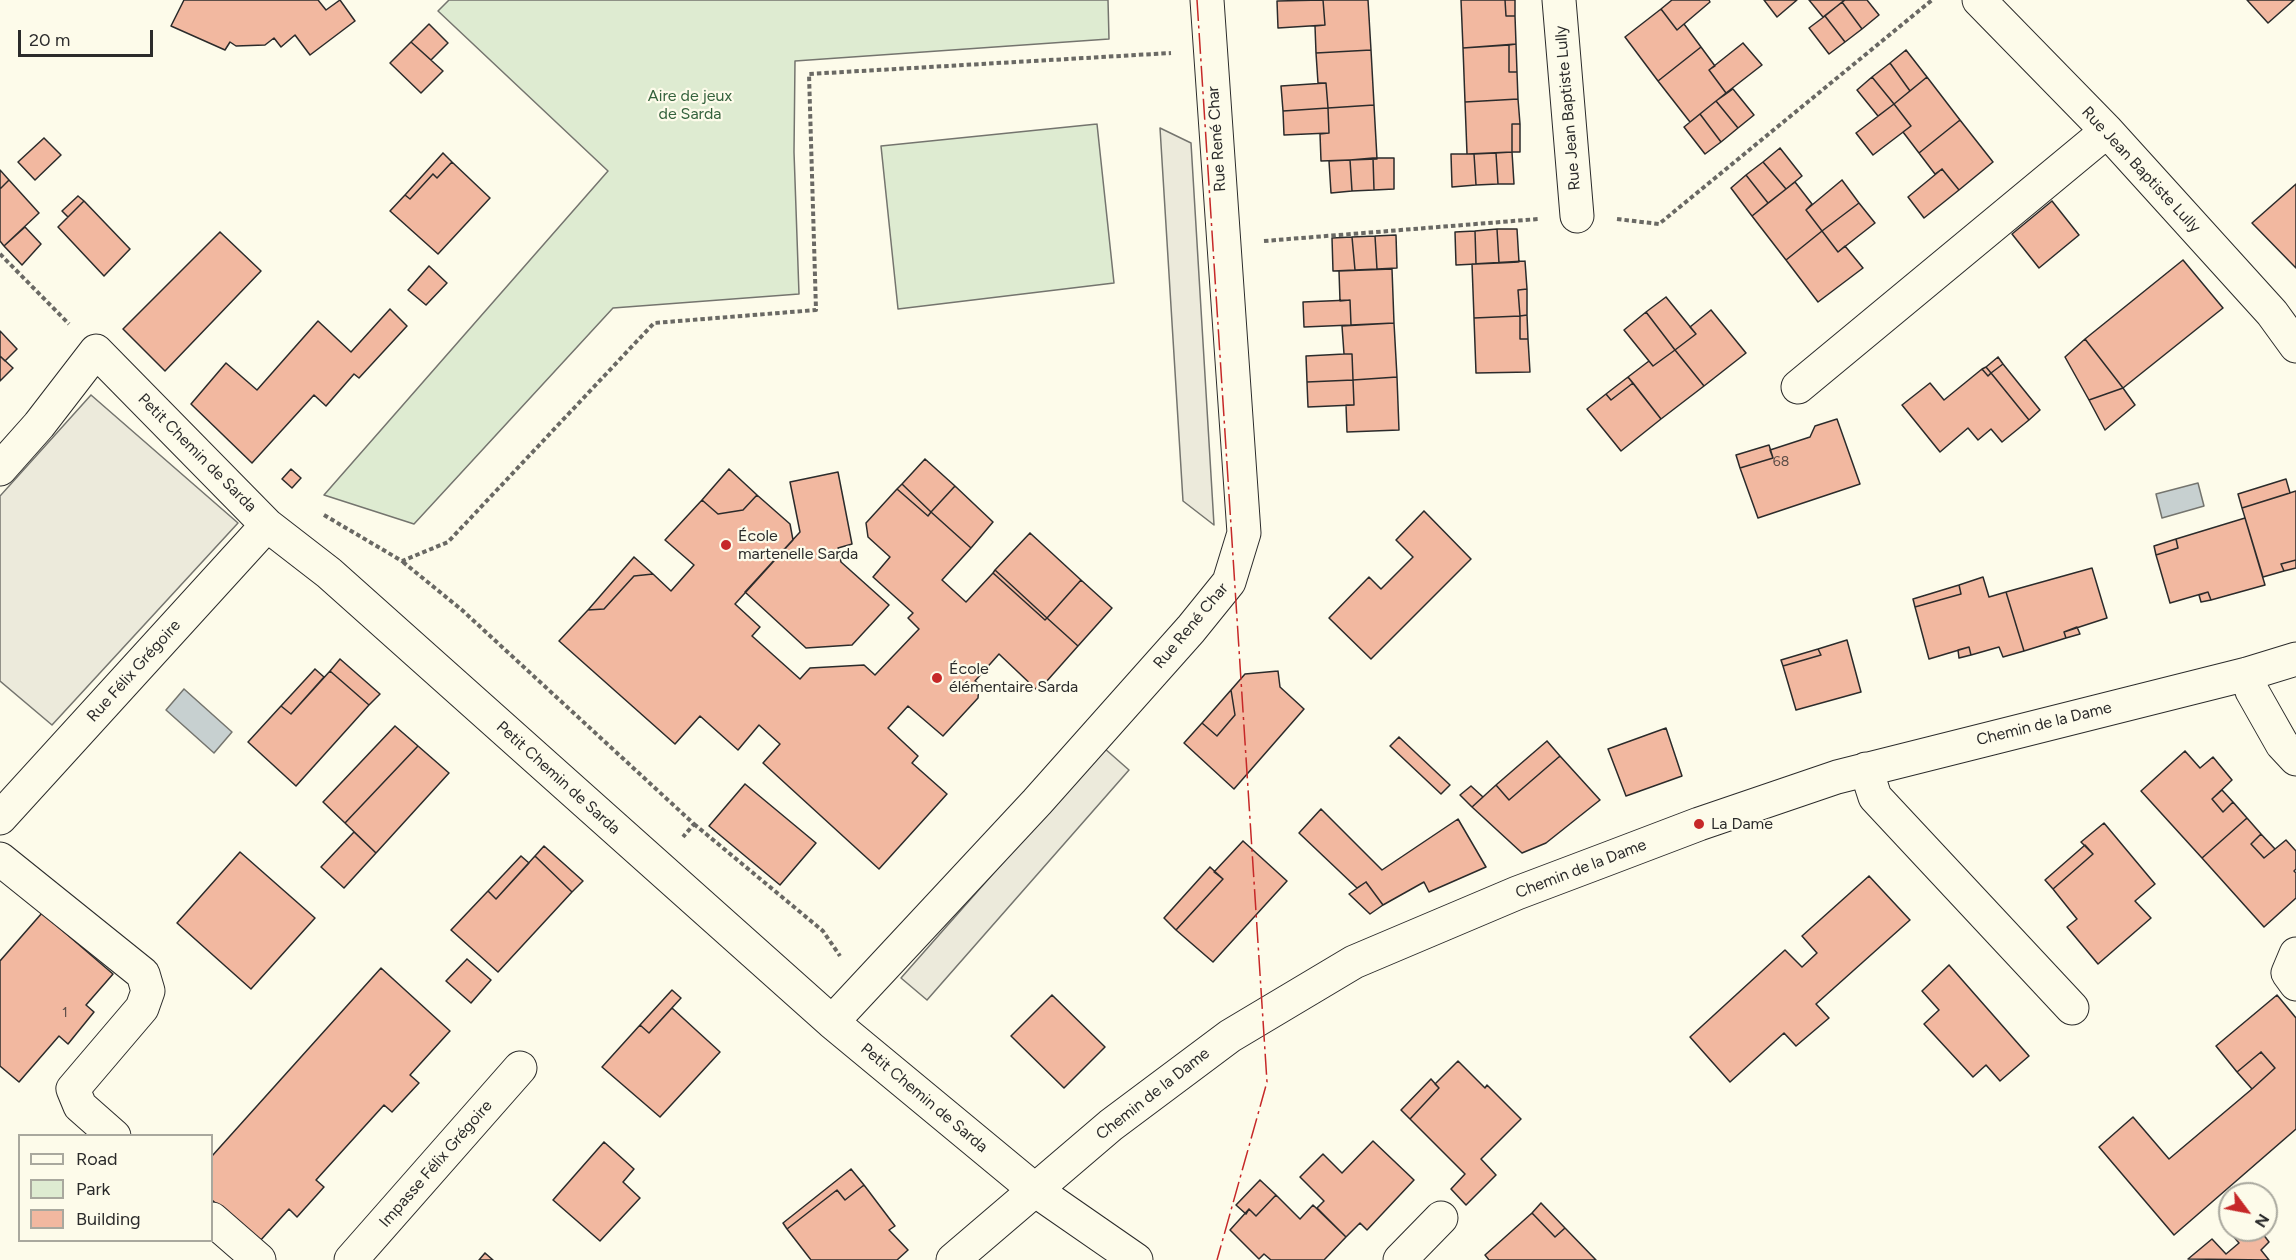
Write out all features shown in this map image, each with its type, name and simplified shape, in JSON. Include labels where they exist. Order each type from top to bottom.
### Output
[{"type":"street","name":"Rue René Char","points":[[832,1022],[1037,802],[1191,629],[1229,582],[1244,533],[1207,0]]},
{"type":"street","name":"Rue Jean Baptiste Lully","points":[[1559,0],[1577,216]]},
{"type":"street","name":"Rue Jean Baptiste Lully","points":[[1978,0],[2107,131],[2272,313],[2296,346]]},
{"type":"street","points":[[1798,387],[2107,131]]},
{"type":"street","points":[[0,469],[39,425],[96,351]]},
{"type":"street","name":"Petit Chemin de Sarda","points":[[96,351],[267,525],[329,573],[832,1022],[1035,1190],[1136,1260]]},
{"type":"street","name":"Rue Félix Grégoire","points":[[0,818],[267,525]]},
{"type":"street","name":"Chemin de la Dame","points":[[953,1260],[1111,1125],[1230,1036],[1354,962],[1517,893],[1679,831],[1837,777],[2247,674],[2296,659]]},
{"type":"street","points":[[2247,674],[2252,691],[2282,744],[2296,759]]},
{"type":"street","points":[[1866,769],[1875,797],[2072,1008]]},
{"type":"street","points":[[0,859],[143,974],[148,991],[142,1008],[73,1089],[80,1106],[112,1134]]},
{"type":"street","points":[[2296,954],[2288,972],[2296,984]]},
{"type":"street","name":"Impasse Félix Grégoire","points":[[351,1260],[520,1068]]},
{"type":"street","points":[[1400,1260],[1442,1218]]},
{"type":"street","points":[[213,1220],[259,1260]]},
{"type":"path","points":[[402,561],[448,542],[654,323],[816,310],[808,74],[1211,50]]},
{"type":"path","points":[[0,254],[96,351]]},
{"type":"path","points":[[267,525],[316,510],[402,561],[462,610],[694,824],[823,931],[863,988]]},
{"type":"path","points":[[656,866],[694,824]]},
{"type":"green space","name":"Aire de jeux de Sarda","points":[[449,0],[1108,0],[1109,39],[795,61],[794,152],[799,294],[613,308],[414,524],[324,495],[608,171],[438,11]]},
{"type":"green space","points":[[1097,124],[1114,283],[898,309],[881,146]]},
{"type":"shaded area","points":[[1160,128],[1191,143],[1214,525],[1183,501]]},
{"type":"shaded area","points":[[91,395],[238,523],[52,725],[0,681],[0,496]]},
{"type":"shaded area","points":[[2198,483],[2204,506],[2162,518],[2156,494]]},
{"type":"shaded area","points":[[184,689],[232,732],[214,753],[166,710]]},
{"type":"shaded area","points":[[1104,748],[1129,770],[927,1000],[901,978]]},
{"type":"building","points":[[184,0],[318,0],[326,10],[340,0],[355,21],[310,55],[295,35],[281,47],[274,38],[265,45],[236,46],[230,42],[225,50],[171,26]]},
{"type":"building","points":[[1323,0],[1368,0],[1371,50],[1316,53],[1315,26],[1325,25]]},
{"type":"building","points":[[1323,0],[1325,25],[1278,28],[1277,1]]},
{"type":"building","points":[[1461,0],[1505,0],[1506,16],[1515,16],[1516,44],[1463,48]]},
{"type":"building","points":[[1505,0],[1515,0],[1515,16],[1506,16]]},
{"type":"building","points":[[1672,0],[1709,0],[1710,2],[1677,30],[1661,9]]},
{"type":"building","points":[[1764,0],[1797,0],[1777,17]]},
{"type":"building","points":[[1809,0],[1845,0],[1823,17]]},
{"type":"building","points":[[1867,0],[1879,15],[1862,29],[1842,2]]},
{"type":"building","points":[[2247,0],[2294,0],[2268,23]]},
{"type":"building","points":[[1842,2],[1862,29],[1845,42],[1825,16]]},
{"type":"building","points":[[1661,9],[1677,30],[1684,24],[1701,47],[1658,81],[1625,37]]},
{"type":"building","points":[[1825,16],[1845,42],[1829,54],[1809,28]]},
{"type":"building","points":[[429,24],[448,43],[431,60],[411,42]]},
{"type":"building","points":[[411,42],[443,71],[421,93],[390,63]]},
{"type":"building","points":[[1743,43],[1762,65],[1726,93],[1709,70]]},
{"type":"building","points":[[1516,44],[1517,72],[1509,72],[1509,45]]},
{"type":"building","points":[[1509,45],[1509,72],[1517,72],[1518,99],[1465,102],[1463,48]]},
{"type":"building","points":[[1701,47],[1715,66],[1709,70],[1726,93],[1690,122],[1658,81]]},
{"type":"building","points":[[1371,50],[1374,105],[1328,108],[1326,83],[1318,83],[1316,53]]},
{"type":"building","points":[[1906,50],[1927,77],[1910,91],[1890,63]]},
{"type":"building","points":[[1890,63],[1910,91],[1894,104],[1872,77]]},
{"type":"building","points":[[1872,77],[1894,104],[1878,116],[1857,90]]},
{"type":"building","points":[[1927,77],[1960,120],[1919,153],[1903,132],[1911,126],[1894,104]]},
{"type":"building","points":[[1326,83],[1328,108],[1283,111],[1281,86]]},
{"type":"building","points":[[1733,89],[1754,115],[1738,128],[1716,101]]},
{"type":"building","points":[[1518,99],[1520,124],[1512,124],[1512,152],[1467,154],[1465,102]]},
{"type":"building","points":[[1716,101],[1738,128],[1721,142],[1700,114]]},
{"type":"building","points":[[1894,104],[1911,126],[1873,155],[1856,133]]},
{"type":"building","points":[[1374,105],[1377,159],[1321,161],[1320,134],[1329,133],[1328,108]]},
{"type":"building","points":[[1328,108],[1329,133],[1284,135],[1283,111]]},
{"type":"building","points":[[1700,114],[1721,142],[1705,154],[1684,127]]},
{"type":"building","points":[[1960,120],[1993,162],[1959,190],[1942,169],[1935,174],[1919,153]]},
{"type":"building","points":[[1512,124],[1520,124],[1520,152],[1512,152]]},
{"type":"building","points":[[44,138],[61,155],[35,180],[18,162]]},
{"type":"building","points":[[1780,148],[1802,176],[1786,189],[1763,162]]},
{"type":"building","points":[[1512,152],[1514,184],[1498,184],[1496,153]]},
{"type":"building","points":[[443,153],[452,162],[437,178],[433,174],[410,199],[405,195]]},
{"type":"building","points":[[1496,153],[1498,184],[1476,185],[1474,154]]},
{"type":"building","points":[[1451,154],[1474,154],[1476,185],[1452,187]]},
{"type":"building","points":[[1373,158],[1394,158],[1394,189],[1374,190]]},
{"type":"building","points":[[1373,158],[1374,190],[1352,191],[1350,160]]},
{"type":"building","points":[[1350,160],[1352,191],[1331,193],[1329,161]]},
{"type":"building","points":[[452,162],[490,198],[438,254],[390,211],[405,195],[410,199],[433,174],[437,178]]},
{"type":"building","points":[[1763,162],[1786,189],[1768,203],[1746,175]]},
{"type":"building","points":[[1942,169],[1959,190],[1924,218],[1908,197]]},
{"type":"building","points":[[0,170],[9,180],[0,189]]},
{"type":"building","points":[[1746,175],[1768,203],[1752,216],[1731,188]]},
{"type":"building","points":[[9,180],[39,213],[4,246],[0,241],[0,189]]},
{"type":"building","points":[[1842,180],[1859,203],[1822,231],[1806,210]]},
{"type":"building","points":[[1795,182],[1812,204],[1806,210],[1822,231],[1786,260],[1752,216]]},
{"type":"building","points":[[2296,184],[2296,268],[2252,223]]},
{"type":"building","points":[[78,196],[84,201],[68,217],[62,211]]},
{"type":"building","points":[[84,201],[130,249],[104,276],[58,227]]},
{"type":"building","points":[[2052,201],[2079,235],[2039,268],[2012,234]]},
{"type":"building","points":[[1859,203],[1875,223],[1838,252],[1822,231]]},
{"type":"building","points":[[25,227],[41,244],[22,265],[4,246]]},
{"type":"building","points":[[1497,229],[1517,229],[1519,262],[1499,263]]},
{"type":"building","points":[[1497,229],[1499,263],[1476,264],[1475,231]]},
{"type":"building","points":[[1475,231],[1476,264],[1456,265],[1455,232]]},
{"type":"building","points":[[1822,231],[1838,252],[1845,246],[1863,268],[1818,302],[1786,260]]},
{"type":"building","points":[[220,232],[261,271],[165,371],[123,329]]},
{"type":"building","points":[[1396,235],[1397,268],[1377,269],[1375,236]]},
{"type":"building","points":[[1375,236],[1377,269],[1355,270],[1352,237]]},
{"type":"building","points":[[1352,237],[1355,270],[1333,271],[1332,238]]},
{"type":"building","points":[[2183,260],[2223,308],[2123,388],[2085,339]]},
{"type":"building","points":[[1525,261],[1527,289],[1518,290],[1520,316],[1474,318],[1472,264]]},
{"type":"building","points":[[429,266],[447,283],[426,305],[408,290]]},
{"type":"building","points":[[1392,269],[1394,323],[1351,325],[1350,300],[1340,301],[1339,271]]},
{"type":"building","points":[[1527,289],[1527,315],[1520,316],[1518,290]]},
{"type":"building","points":[[1666,297],[1696,334],[1675,350],[1646,312]]},
{"type":"building","points":[[1350,300],[1351,325],[1304,327],[1303,302]]},
{"type":"building","points":[[390,309],[407,326],[359,378],[354,374],[326,406],[314,395],[252,463],[191,404],[226,363],[257,390],[318,321],[351,352]]},
{"type":"building","points":[[1711,310],[1746,353],[1704,386],[1675,350],[1696,334],[1690,327]]},
{"type":"building","points":[[1646,312],[1675,350],[1653,366],[1624,330]]},
{"type":"building","points":[[1527,315],[1528,339],[1520,339],[1520,316]]},
{"type":"building","points":[[1520,316],[1520,339],[1528,339],[1530,372],[1476,373],[1474,318]]},
{"type":"building","points":[[1394,323],[1397,377],[1353,380],[1352,354],[1344,354],[1342,326]]},
{"type":"building","points":[[0,331],[17,349],[5,361],[0,356]]},
{"type":"building","points":[[2085,339],[2123,388],[2089,400],[2065,357]]},
{"type":"building","points":[[1675,350],[1704,386],[1661,419],[1628,377],[1649,361],[1653,366]]},
{"type":"building","points":[[1352,354],[1353,380],[1307,382],[1306,356]]},
{"type":"building","points":[[0,356],[13,368],[0,381]]},
{"type":"building","points":[[1998,357],[2003,364],[1991,373],[1986,367]]},
{"type":"building","points":[[2003,364],[2040,410],[2029,420],[1991,373]]},
{"type":"building","points":[[1986,367],[1991,373],[1988,376],[1982,369]]},
{"type":"building","points":[[1982,369],[1988,376],[1991,373],[2029,420],[2002,442],[1991,429],[1978,440],[1968,428],[1940,452],[1902,405],[1930,383],[1944,400]]},
{"type":"building","points":[[1397,377],[1399,430],[1347,432],[1346,405],[1354,405],[1353,380]]},
{"type":"building","points":[[1628,377],[1633,383],[1611,400],[1606,394]]},
{"type":"building","points":[[1353,380],[1354,405],[1308,407],[1307,382]]},
{"type":"building","points":[[1633,383],[1661,419],[1621,451],[1587,409],[1606,394],[1611,400]]},
{"type":"building","points":[[2123,388],[2135,405],[2105,430],[2089,400]]},
{"type":"building","points":[[1837,419],[1860,484],[1758,518],[1740,468],[1773,458],[1770,450],[1810,437],[1815,426]]},
{"type":"building","points":[[1769,445],[1773,458],[1740,468],[1736,455]]},
{"type":"building","points":[[925,459],[955,486],[931,512],[902,484]]},
{"type":"building","points":[[291,469],[301,478],[292,488],[282,479]]},
{"type":"building","points":[[729,469],[757,495],[743,510],[718,514],[702,500]]},
{"type":"building","points":[[838,472],[852,544],[838,548],[841,562],[889,605],[852,645],[806,648],[745,592],[800,532],[790,482]]},
{"type":"building","points":[[2286,479],[2290,493],[2242,508],[2238,494]]},
{"type":"building","points":[[902,484],[931,512],[928,516],[897,489]]},
{"type":"building","points":[[955,486],[993,522],[971,548],[931,512]]},
{"type":"building","points":[[897,489],[928,516],[931,512],[971,548],[942,580],[966,602],[993,573],[1078,646],[1038,691],[999,654],[975,681],[979,684],[978,698],[943,736],[908,706],[888,728],[918,756],[912,763],[947,794],[879,869],[763,763],[780,744],[759,725],[738,750],[700,716],[675,744],[559,641],[588,610],[604,609],[634,576],[653,574],[671,591],[694,565],[665,540],[702,500],[718,514],[743,510],[757,495],[790,524],[793,540],[735,604],[760,627],[752,636],[800,679],[810,668],[864,665],[875,675],[919,629],[908,618],[913,613],[873,577],[890,557],[868,537],[866,523]]},
{"type":"building","points":[[2296,491],[2296,560],[2281,564],[2284,571],[2263,577],[2242,508]]},
{"type":"building","points":[[1424,511],[1471,559],[1371,659],[1329,618],[1369,577],[1381,589],[1413,557],[1396,540]]},
{"type":"building","points":[[2245,518],[2265,585],[2211,600],[2208,592],[2170,603],[2156,555],[2178,548],[2176,539]]},
{"type":"building","points":[[1030,533],[1081,580],[1047,618],[995,570]]},
{"type":"building","points":[[2176,539],[2178,548],[2156,555],[2154,546]]},
{"type":"building","points":[[634,557],[653,574],[634,576],[604,609],[588,610]]},
{"type":"building","points":[[2296,560],[2296,568],[2284,571],[2281,564]]},
{"type":"building","points":[[2092,568],[2107,618],[2064,632],[2066,638],[2024,651],[2006,592]]},
{"type":"building","points":[[995,570],[1047,618],[1045,620],[993,573]]},
{"type":"building","points":[[1983,577],[1989,597],[2006,592],[2024,651],[2003,657],[1999,647],[1971,655],[1969,647],[1929,659],[1915,607],[1961,594],[1959,585]]},
{"type":"building","points":[[1081,580],[1112,608],[1078,646],[1047,618]]},
{"type":"building","points":[[1959,585],[1961,594],[1915,607],[1913,599]]},
{"type":"building","points":[[2208,592],[2211,600],[2201,602],[2199,595]]},
{"type":"building","points":[[2077,627],[2080,634],[2066,638],[2064,632]]},
{"type":"building","points":[[1847,640],[1861,692],[1796,710],[1783,666],[1821,655],[1818,649]]},
{"type":"building","points":[[1969,647],[1971,655],[1959,658],[1958,650]]},
{"type":"building","points":[[1818,649],[1821,655],[1783,666],[1781,660]]},
{"type":"building","points":[[340,659],[380,694],[369,705],[330,671]]},
{"type":"building","points":[[315,669],[324,677],[291,714],[281,706]]},
{"type":"building","points":[[330,671],[369,705],[296,786],[248,742],[281,706],[291,714]]},
{"type":"building","points":[[1278,671],[1280,687],[1304,709],[1234,789],[1184,743],[1202,723],[1217,736],[1235,715],[1231,690],[1245,674]]},
{"type":"building","points":[[1231,690],[1235,715],[1217,736],[1202,723]]},
{"type":"building","points":[[395,726],[418,746],[345,823],[323,802]]},
{"type":"building","points":[[1666,728],[1682,776],[1626,796],[1608,749]]},
{"type":"building","points":[[1399,737],[1450,785],[1441,794],[1390,746]]},
{"type":"building","points":[[1547,741],[1560,756],[1509,800],[1496,785]]},
{"type":"building","points":[[418,746],[449,773],[376,853],[345,823]]},
{"type":"building","points":[[2185,751],[2200,768],[2213,757],[2232,780],[2212,799],[2223,812],[2233,802],[2247,818],[2202,858],[2141,791]]},
{"type":"building","points":[[1560,756],[1600,800],[1546,843],[1522,853],[1472,807],[1496,785],[1509,800]]},
{"type":"building","points":[[745,784],[816,843],[780,885],[709,826]]},
{"type":"building","points":[[1471,786],[1483,797],[1472,807],[1460,795]]},
{"type":"building","points":[[2222,790],[2233,802],[2223,812],[2212,799]]},
{"type":"building","points":[[1321,809],[1382,870],[1458,819],[1486,867],[1429,892],[1424,882],[1383,905],[1366,882],[1357,888],[1299,833]]},
{"type":"building","points":[[2247,818],[2261,834],[2251,844],[2264,858],[2286,840],[2296,851],[2294,871],[2296,873],[2296,898],[2264,927],[2202,858]]},
{"type":"building","points":[[2104,823],[2155,884],[2135,901],[2151,918],[2098,964],[2067,927],[2077,919],[2053,889],[2093,854],[2081,842]]},
{"type":"building","points":[[354,832],[376,853],[344,888],[321,867]]},
{"type":"building","points":[[2261,834],[2275,849],[2264,858],[2251,844]]},
{"type":"building","points":[[1243,841],[1287,881],[1213,962],[1176,930],[1223,879],[1214,872]]},
{"type":"building","points":[[2085,845],[2093,854],[2053,889],[2045,880]]},
{"type":"building","points":[[544,846],[583,881],[572,892],[535,856]]},
{"type":"building","points":[[240,852],[315,918],[251,989],[177,923]]},
{"type":"building","points":[[521,856],[529,863],[496,899],[488,891]]},
{"type":"building","points":[[535,856],[572,892],[498,972],[451,930],[488,891],[496,899]]},
{"type":"building","points":[[1210,867],[1223,879],[1176,930],[1164,918]]},
{"type":"building","points":[[1869,876],[1910,920],[1816,1004],[1829,1018],[1796,1046],[1784,1033],[1730,1082],[1690,1037],[1785,950],[1802,967],[1817,953],[1802,936]]},
{"type":"building","points":[[1366,882],[1383,905],[1370,914],[1349,894]]},
{"type":"building","points":[[42,913],[113,974],[86,1005],[94,1012],[68,1044],[59,1036],[19,1082],[0,1066],[0,961]]},
{"type":"building","points":[[467,959],[491,980],[471,1003],[446,981]]},
{"type":"building","points":[[1949,965],[2029,1056],[2000,1081],[1986,1065],[1973,1077],[1924,1024],[1939,1010],[1922,991]]},
{"type":"building","points":[[381,968],[450,1031],[410,1075],[419,1083],[392,1112],[384,1105],[316,1180],[324,1187],[297,1217],[289,1209],[259,1242],[213,1201],[213,1155]]},
{"type":"building","points":[[672,990],[681,998],[649,1033],[640,1025]]},
{"type":"building","points":[[1052,995],[1105,1047],[1064,1088],[1011,1036]]},
{"type":"building","points":[[2277,995],[2296,1018],[2296,1129],[2235,1182],[2218,1182],[2218,1197],[2174,1235],[2099,1147],[2133,1117],[2169,1159],[2275,1068],[2261,1052],[2237,1072],[2216,1046]]},
{"type":"building","points":[[672,1008],[720,1052],[660,1117],[602,1067],[640,1025],[649,1033]]},
{"type":"building","points":[[2261,1052],[2275,1068],[2252,1089],[2237,1072]]},
{"type":"building","points":[[1458,1061],[1485,1088],[1487,1085],[1521,1119],[1481,1159],[1496,1175],[1466,1205],[1451,1189],[1465,1174],[1410,1119],[1439,1088],[1435,1084]]},
{"type":"building","points":[[1431,1079],[1439,1088],[1410,1119],[1401,1110]]},
{"type":"building","points":[[1373,1141],[1414,1180],[1367,1230],[1360,1223],[1346,1237],[1317,1208],[1324,1201],[1300,1177],[1323,1154],[1342,1173]]},
{"type":"building","points":[[604,1142],[634,1169],[623,1182],[640,1198],[600,1241],[553,1200]]},
{"type":"building","points":[[851,1169],[864,1185],[845,1200],[837,1190],[787,1229],[783,1223]]},
{"type":"building","points":[[1260,1180],[1276,1195],[1256,1216],[1249,1209],[1246,1214],[1236,1205]]},
{"type":"building","points":[[864,1185],[895,1226],[889,1230],[908,1250],[897,1260],[811,1260],[787,1229],[837,1190],[845,1200]]},
{"type":"building","points":[[1276,1195],[1300,1219],[1313,1205],[1346,1237],[1324,1260],[1271,1260],[1264,1254],[1259,1259],[1230,1230],[1249,1209],[1256,1216]]},
{"type":"building","points":[[1541,1203],[1565,1228],[1555,1237],[1532,1213]]},
{"type":"building","points":[[1532,1213],[1555,1237],[1565,1228],[1596,1260],[1489,1260],[1485,1255]]},
{"type":"building","points":[[2212,1239],[2226,1254],[2239,1243],[2269,1242],[2261,1250],[2269,1260],[2188,1259]]},
{"type":"building","points":[[485,1253],[493,1260],[479,1260]]},
{"type":"power","points":[[1197,0],[1267,1082],[1217,1260]]},
{"type":"place","name":"École martenelle Sarda","points":[[726,545]]},
{"type":"place","name":"École élémentaire Sarda","points":[[937,678]]},
{"type":"place","name":"La Dame","points":[[1699,824]]}]
